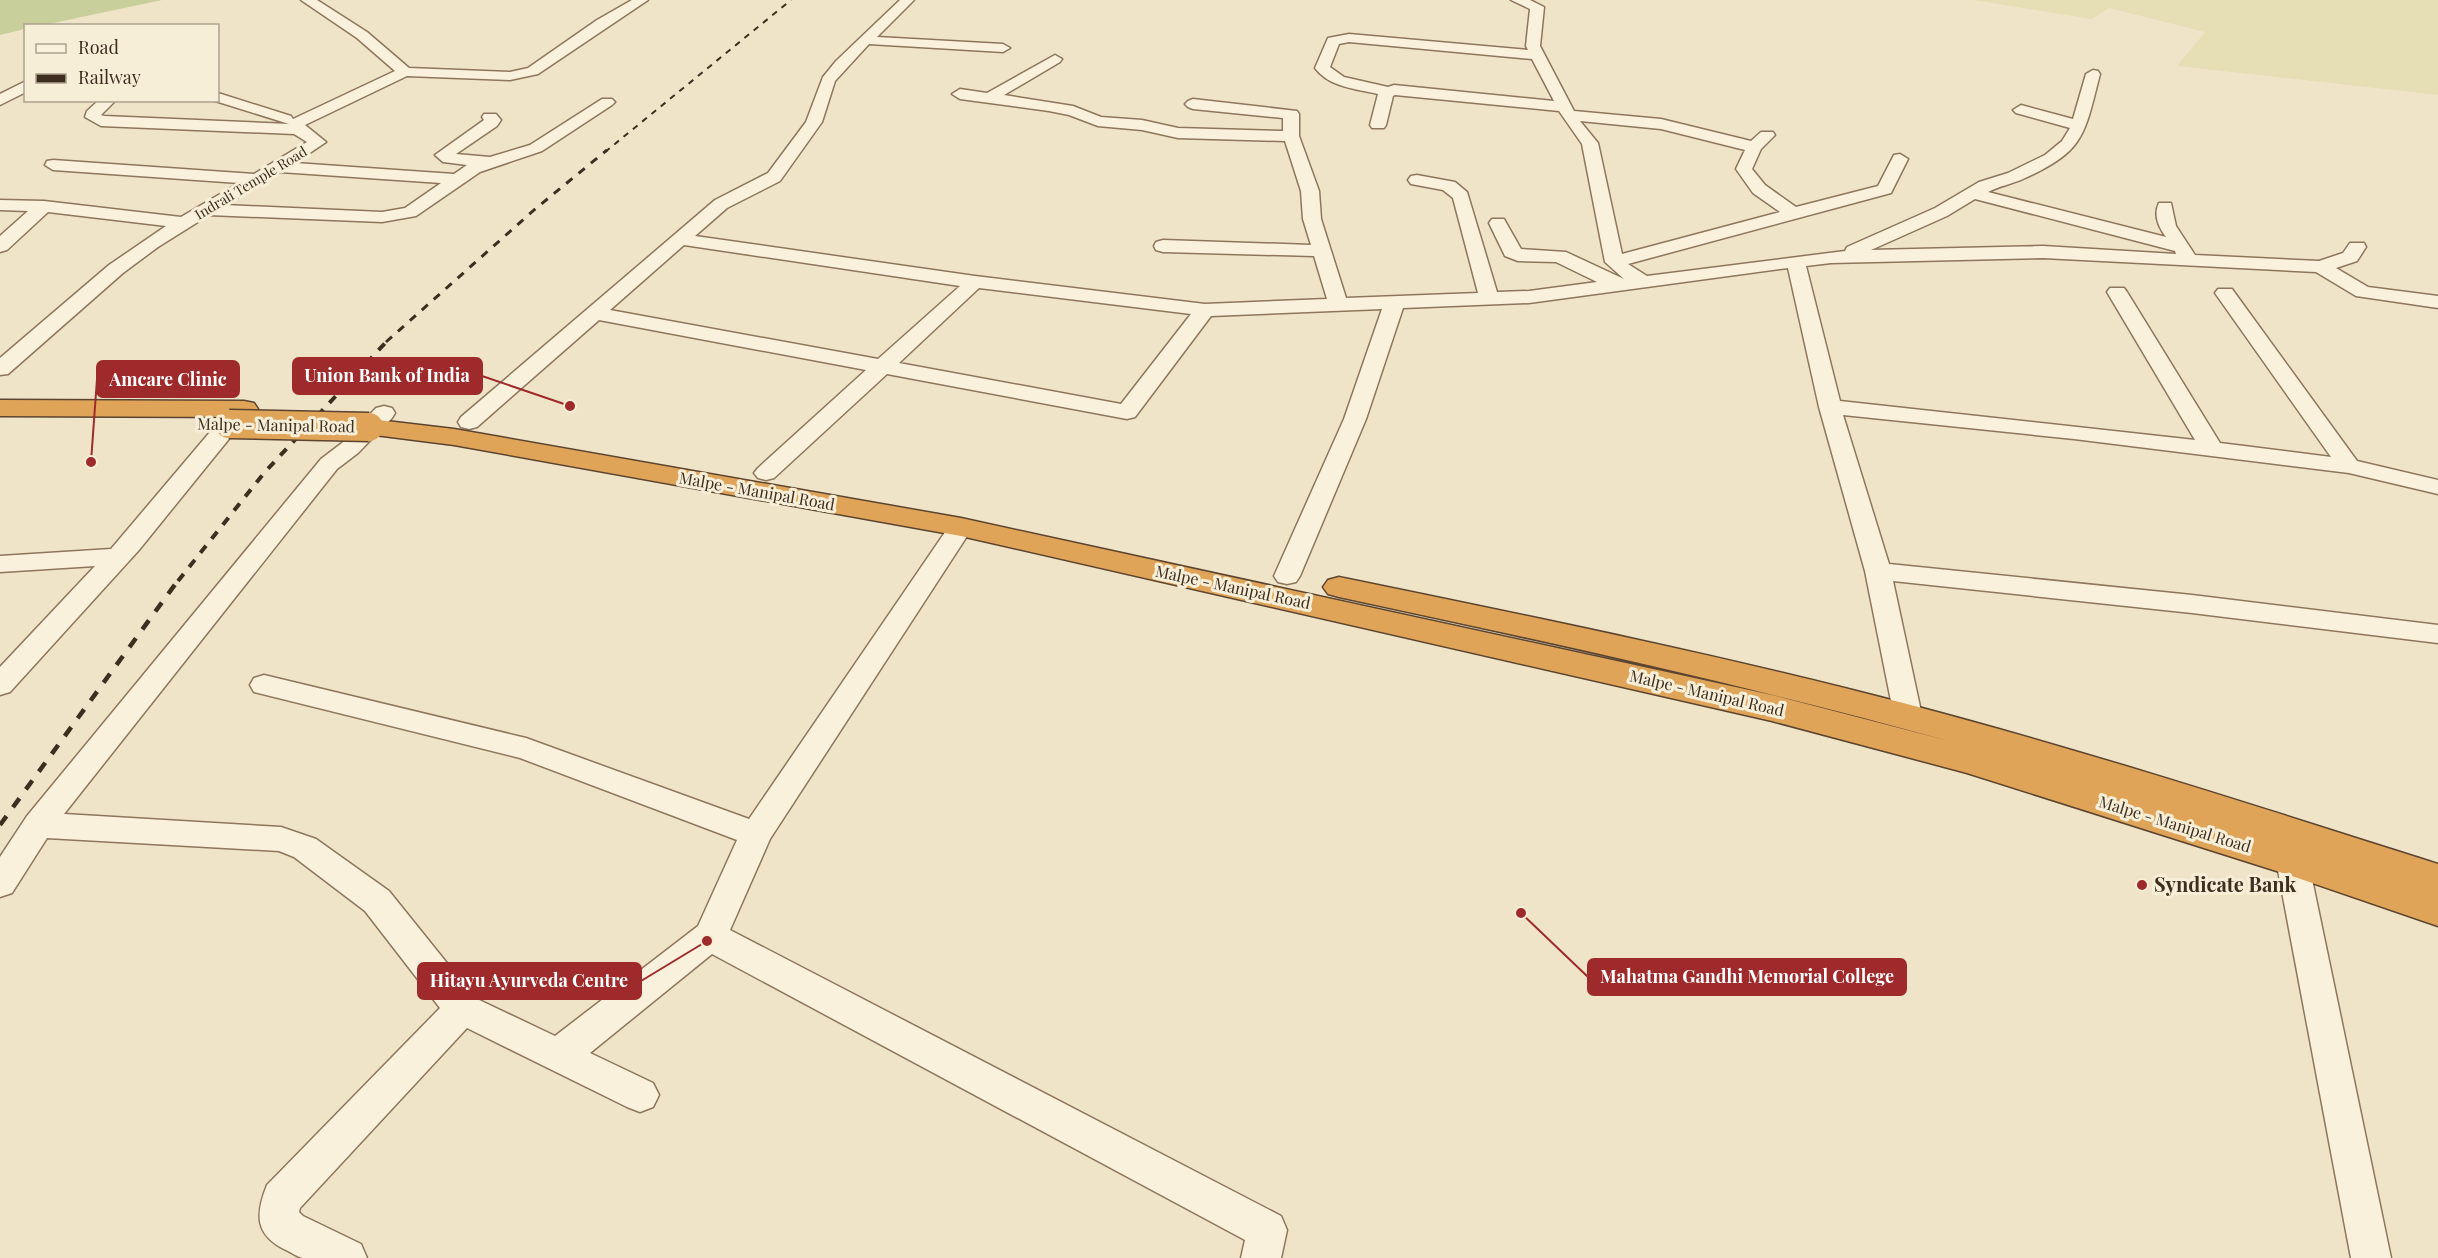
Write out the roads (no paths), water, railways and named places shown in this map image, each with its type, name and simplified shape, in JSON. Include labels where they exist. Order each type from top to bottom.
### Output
[{"type":"highway","points":[[0,408],[237,417]]},
{"type":"highway","name":"Malpe - Manipal Road","points":[[0,424],[237,417],[469,422],[1027,521],[1287,576],[1387,609],[1643,677],[1857,729],[1969,760],[2292,860],[2438,909]]},
{"type":"highway","name":"Malpe - Manipal Road","points":[[376,420],[961,527],[1387,609],[1635,650],[1908,716],[2161,792],[2438,880]]},
{"type":"street","points":[[312,3],[362,35],[405,72],[523,75],[641,0]]},
{"type":"street","points":[[469,422],[721,204],[774,177],[814,122],[828,81],[841,64],[907,0]]},
{"type":"street","points":[[1518,0],[1537,7],[1533,46],[1566,111],[1590,143],[1614,262],[1626,272],[1646,282]]},
{"type":"street","points":[[312,3],[334,2]]},
{"type":"street","points":[[1538,55],[1349,38],[1333,41],[1322,68],[1330,76],[1389,92],[1399,90],[1661,124],[1754,147]]},
{"type":"street","points":[[865,40],[1003,48]]},
{"type":"street","points":[[991,98],[1055,59]]},
{"type":"street","name":"Indrali Temple Road","points":[[0,369],[116,269],[185,223],[318,142],[298,126],[405,72]]},
{"type":"street","points":[[1842,256],[1941,212],[1973,193],[2051,159],[2068,144],[2077,131],[2093,74]]},
{"type":"street","points":[[0,88],[23,86]]},
{"type":"street","points":[[0,100],[23,86]]},
{"type":"street","points":[[1378,125],[1386,93],[1389,92]]},
{"type":"street","points":[[960,94],[1073,111],[1098,121],[1142,125],[1178,133],[1291,136]]},
{"type":"street","points":[[219,98],[298,126]]},
{"type":"street","points":[[107,102],[93,114],[93,117],[101,121],[298,126]]},
{"type":"street","points":[[206,210],[392,217],[410,212],[456,179],[489,162],[536,148],[607,102]]},
{"type":"street","points":[[1193,104],[1291,114],[1291,136],[1310,191],[1312,219],[1340,306]]},
{"type":"street","points":[[2021,110],[2077,125]]},
{"type":"street","points":[[489,162],[449,158],[443,155],[491,123],[494,120],[490,117]]},
{"type":"street","points":[[1768,134],[1754,147],[1744,169],[1759,189],[1794,214]]},
{"type":"street","points":[[1614,262],[1884,189],[1900,159]]},
{"type":"street","points":[[53,165],[258,179]]},
{"type":"street","points":[[278,167],[456,179]]},
{"type":"street","points":[[1417,180],[1449,186],[1461,196],[1489,298]]},
{"type":"street","points":[[1973,193],[2186,254]]},
{"type":"street","points":[[0,205],[44,206],[185,223]]},
{"type":"street","points":[[0,246],[44,206]]},
{"type":"street","points":[[2165,207],[2167,226],[2186,254]]},
{"type":"street","points":[[1498,223],[1512,252],[1518,255],[1559,256],[1618,285]]},
{"type":"street","points":[[679,239],[975,282],[1205,310],[1529,297],[1842,256],[2043,252],[2186,254],[2320,267],[2350,257],[2357,248]]},
{"type":"street","points":[[1163,246],[1322,251]]},
{"type":"street","points":[[1796,262],[1830,406],[1878,571],[1908,716]]},
{"type":"street","points":[[2320,267],[2363,292],[2438,302]]},
{"type":"street","points":[[766,473],[879,367],[975,282]]},
{"type":"street","points":[[2117,292],[2212,449]]},
{"type":"street","points":[[2224,292],[2349,466]]},
{"type":"street","points":[[1287,576],[1355,419],[1395,301]]},
{"type":"street","points":[[595,313],[1127,412],[1205,310]]},
{"type":"street","points":[[1830,406],[2349,466],[2438,487]]},
{"type":"street","points":[[0,685],[118,557],[237,417]]},
{"type":"street","points":[[0,884],[38,825],[329,464],[350,448],[376,420]]},
{"type":"street","points":[[558,1056],[710,936],[756,834],[961,527]]},
{"type":"street","points":[[0,564],[118,557]]},
{"type":"street","points":[[1878,571],[2192,604],[2438,634]]},
{"type":"street","points":[[264,685],[526,749],[756,834]]},
{"type":"street","points":[[38,825],[281,839],[305,848],[377,901],[462,1009],[639,1095]]},
{"type":"street","points":[[2292,860],[2371,1258]]},
{"type":"street","points":[[710,936],[1267,1230],[1261,1258]]},
{"type":"street","points":[[347,1258],[289,1230],[278,1218],[280,1199],[462,1009]]},
{"type":"railway","points":[[605,152],[791,0]]},
{"type":"railway","points":[[387,341],[534,210],[607,150]]},
{"type":"railway","points":[[178,581],[264,473],[387,341]]},
{"type":"railway","points":[[0,825],[179,579]]},
{"type":"place","name":"Union Bank of India","points":[[570,406]]},
{"type":"place","name":"Amcare Clinic","points":[[91,462]]},
{"type":"place","name":"Syndicate Bank","points":[[2142,885]]},
{"type":"place","name":"Mahatma Gandhi Memorial College","points":[[1521,913]]},
{"type":"place","name":"Hitayu Ayurveda Centre","points":[[707,941]]}]
